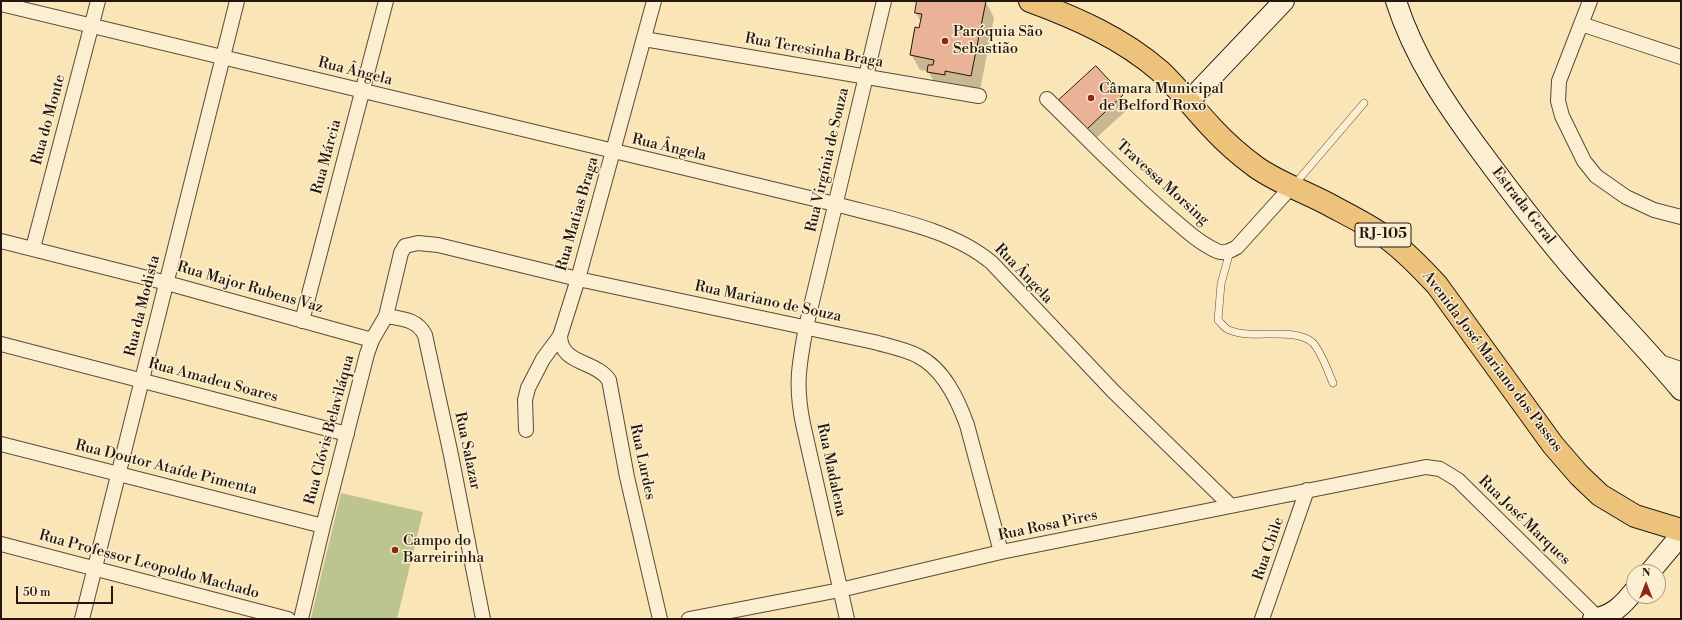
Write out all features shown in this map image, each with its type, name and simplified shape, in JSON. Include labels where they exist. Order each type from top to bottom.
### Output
[{"type":"main road","name":"Avenida José Mariano dos Passos","points":[[1042,3],[1095,28],[1128,47],[1160,71],[1189,101],[1213,130],[1243,156],[1272,177],[1292,186],[1374,230],[1391,241],[1415,261],[1437,285],[1553,445],[1579,475],[1600,495],[1635,516],[1681,530]]},
{"type":"street","name":"Rua do Monte","points":[[33,248],[98,1]]},
{"type":"street","name":"Rua da Modista","points":[[82,619],[237,1]]},
{"type":"street","name":"Rua Márcia","points":[[302,321],[386,1]]},
{"type":"street","name":"Rua Matias Braga","points":[[526,430],[525,400],[528,388],[543,359],[560,336],[578,279],[654,1]]},
{"type":"street","name":"Rua Virgínia de Souza","points":[[806,327],[884,1]]},
{"type":"street","points":[[1189,101],[1284,1]]},
{"type":"street","name":"Estrada Geral","points":[[1396,1],[1419,57],[1436,88],[1525,211],[1568,263],[1657,361],[1681,390]]},
{"type":"street","points":[[1590,1],[1559,82],[1558,101],[1562,116],[1584,161],[1596,176],[1626,197],[1654,210],[1681,217]]},
{"type":"street","name":"Rua Ângela","points":[[1,4],[613,152],[835,204],[915,225],[950,239],[973,249],[984,257],[1113,391],[1231,506]]},
{"type":"street","points":[[1581,24],[1681,57]]},
{"type":"street","name":"Rua Teresinha Braga","points":[[644,39],[979,96]]},
{"type":"street","name":"Travessa Morsing","points":[[1047,99],[1144,195],[1179,224],[1217,251],[1225,252],[1230,250]]},
{"type":"street","points":[[1230,250],[1241,243],[1292,186]]},
{"type":"street","name":"Rua Major Rubens Vaz","points":[[1,241],[166,283],[372,340]]},
{"type":"street","name":"Rua Mariano de Souza","points":[[401,253],[405,246],[412,243],[424,242],[578,279],[874,342],[918,356],[933,367],[947,383],[960,406],[967,425],[1001,552]]},
{"type":"street","name":"Rua Clóvis Belaviláqua","points":[[301,619],[323,526],[372,340],[386,316],[401,253]]},
{"type":"street","name":"Rua Salazar","points":[[386,316],[413,322],[418,325],[425,335],[451,454],[483,619]]},
{"type":"street","name":"Rua Madalena","points":[[806,327],[798,372],[799,405],[847,619]]},
{"type":"street","name":"Rua Lurdes","points":[[560,336],[563,351],[572,358],[604,373],[609,380],[627,477],[660,619]]},
{"type":"street","name":"Rua Amadeu Soares","points":[[1,344],[347,434]]},
{"type":"street","points":[[1657,361],[1681,369]]},
{"type":"street","name":"Rua Doutor Ataíde Pimenta","points":[[1,444],[323,526]]},
{"type":"street","name":"Rua José Marques","points":[[1415,469],[1426,467],[1436,468],[1458,480],[1597,619]]},
{"type":"street","name":"Rua Rosa Pires","points":[[690,619],[840,590],[1001,552],[1415,469]]},
{"type":"street","name":"Rua Chile","points":[[1262,619],[1307,490]]},
{"type":"street","points":[[1657,564],[1681,535]]},
{"type":"street","name":"Rua Professor Leopoldo Machado","points":[[1,544],[288,619]]},
{"type":"street","points":[[1597,619],[1618,609],[1626,600]]},
{"type":"lane","points":[[1292,186],[1364,102]]},
{"type":"lane","points":[[1230,250],[1221,284],[1218,320],[1226,329],[1244,333],[1296,336],[1311,342],[1318,351],[1333,383]]},
{"type":"green space","points":[[341,493],[423,512],[397,619],[311,618]]},
{"type":"building","name":"Paróquia São Sebastião","points":[[917,1],[986,1],[971,76],[945,71],[945,75],[927,72],[928,65],[933,65],[934,60],[910,55],[915,27],[919,28],[922,14],[915,13]]},
{"type":"building","name":"Câmara Municipal de Belford Roxo","points":[[1096,66],[1123,95],[1087,129],[1059,100]]},
{"type":"place","name":"Paróquia São Sebastião","points":[[945,41]]},
{"type":"place","name":"Câmara Municipal de Belford Roxo","points":[[1091,98]]},
{"type":"place","name":"Campo do Barreirinha","points":[[395,550]]}]
